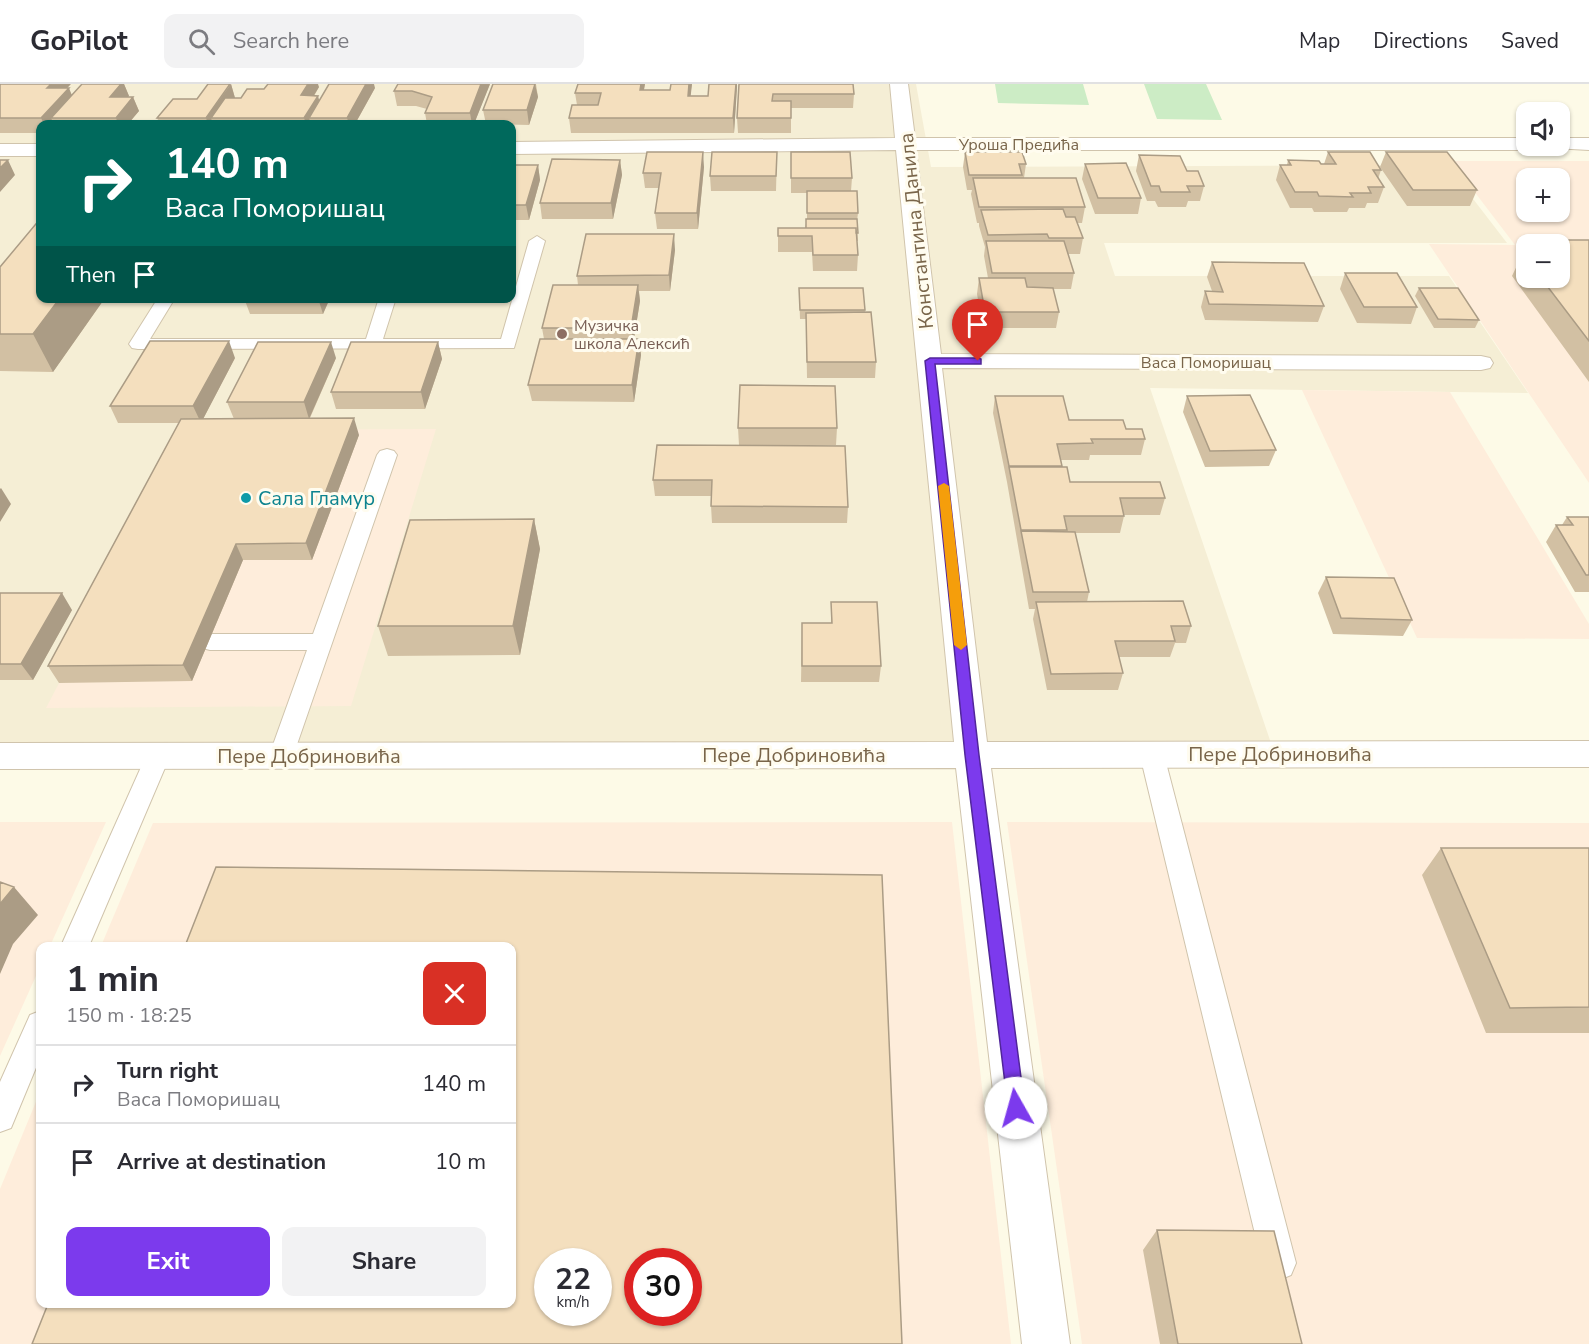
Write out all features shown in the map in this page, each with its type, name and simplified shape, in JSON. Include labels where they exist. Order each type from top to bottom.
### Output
[{"type":"street","name":"Константина Данила","points":[[899,84],[972,755],[1046,1344]]},
{"type":"street","name":"Уроша Предића","points":[[516,148],[907,144],[1516,144]]},
{"type":"street","points":[[1570,144],[1589,144]]},
{"type":"street","points":[[0,150],[36,150]]},
{"type":"street","name":"Васа Поморишац","points":[[930,361],[1481,363]]},
{"type":"street","name":"Пере Добриновића","points":[[0,756],[1589,754]]},
{"type":"lane","points":[[164,303],[138,344],[508,344],[537,241]]},
{"type":"lane","points":[[373,343],[386,303]]},
{"type":"lane","points":[[281,756],[387,455]]},
{"type":"lane","points":[[210,642],[321,642]]},
{"type":"lane","points":[[1152,755],[1285,1286]]},
{"type":"lane","points":[[77,942],[158,756]]},
{"type":"lane","points":[[0,1118],[36,1034]]},
{"type":"shaded area","points":[[0,84],[916,84],[931,167],[1447,165],[1507,243],[1104,243],[1115,276],[1449,276],[1528,393],[1150,388],[1273,749],[0,742]]},
{"type":"shaded area","points":[[1451,161],[1589,161],[1589,483],[1429,244],[1515,245]]},
{"type":"shaded area","points":[[1302,390],[1450,392],[1589,624],[1589,639],[1417,638]]},
{"type":"shaded area","points":[[436,429],[351,706],[46,708],[192,430]]},
{"type":"shaded area","points":[[0,822],[106,822],[52,942],[36,942],[36,976],[0,1056]]},
{"type":"shaded area","points":[[952,822],[1011,1344],[0,1344],[0,1189],[36,1102],[36,1308],[516,1308],[516,942],[103,942],[153,823]]},
{"type":"shaded area","points":[[1007,822],[1589,823],[1589,1344],[1082,1344]]},
{"type":"green space","points":[[995,84],[1083,84],[1089,105],[998,103]]},
{"type":"green space","points":[[1144,84],[1206,84],[1222,120],[1157,119]]},
{"type":"building","points":[[0,84],[51,84],[47,88],[69,88],[41,118],[0,118]]},
{"type":"building","points":[[82,84],[121,84],[110,97],[133,97],[116,118],[51,118]]},
{"type":"building","points":[[208,84],[230,84],[206,118],[157,118],[173,99],[197,99]]},
{"type":"building","points":[[268,84],[308,84],[301,95],[318,96],[304,118],[211,118],[225,98],[241,98],[247,89],[264,89]]},
{"type":"building","points":[[329,84],[366,84],[347,118],[309,118]]},
{"type":"building","points":[[398,84],[481,84],[470,113],[425,113],[432,97],[412,91],[394,91]]},
{"type":"building","points":[[493,84],[535,84],[527,110],[483,110]]},
{"type":"building","points":[[578,84],[641,84],[640,90],[670,90],[671,84],[689,84],[688,96],[708,96],[709,84],[736,84],[733,118],[569,118],[572,105],[598,105],[601,93],[575,93]]},
{"type":"building","points":[[739,84],[853,84],[854,94],[773,94],[772,101],[791,101],[791,118],[737,118]]},
{"type":"building","points":[[647,152],[703,152],[697,213],[655,213],[661,173],[643,173]]},
{"type":"building","points":[[712,152],[777,152],[776,176],[710,176]]},
{"type":"building","points":[[791,152],[850,152],[852,178],[791,178]]},
{"type":"building","points":[[965,152],[1022,152],[1026,164],[1019,164],[1022,175],[969,175]]},
{"type":"building","points":[[1328,152],[1370,152],[1381,170],[1373,170],[1384,187],[1368,187],[1371,193],[1350,193],[1353,197],[1319,196],[1317,192],[1295,192],[1280,165],[1291,165],[1288,160],[1336,164]]},
{"type":"building","points":[[1386,152],[1447,152],[1477,190],[1413,190]]},
{"type":"building","points":[[1139,155],[1180,156],[1187,171],[1198,171],[1204,186],[1187,186],[1190,192],[1161,192],[1159,186],[1151,186]]},
{"type":"building","points":[[552,159],[620,160],[611,203],[540,203]]},
{"type":"building","points":[[0,160],[8,160],[0,168]]},
{"type":"building","points":[[1126,163],[1141,198],[1098,198],[1085,164]]},
{"type":"building","points":[[516,165],[538,165],[526,205],[516,205]]},
{"type":"building","points":[[973,178],[1076,178],[1085,207],[979,207]]},
{"type":"building","points":[[807,191],[857,191],[858,213],[807,213]]},
{"type":"building","points":[[1063,209],[1066,217],[1075,217],[1083,238],[1049,238],[1047,234],[988,235],[981,210]]},
{"type":"building","points":[[806,219],[857,219],[858,233],[856,233],[856,228],[806,228]]},
{"type":"building","points":[[36,224],[36,303],[56,303],[33,334],[0,334],[0,267]]},
{"type":"building","points":[[778,228],[856,228],[858,255],[813,255],[812,236],[778,236]]},
{"type":"building","points":[[586,234],[674,234],[669,275],[577,276]]},
{"type":"building","points":[[1570,240],[1589,240],[1589,341],[1549,288],[1570,288]]},
{"type":"building","points":[[986,241],[1064,241],[1074,273],[992,273]]},
{"type":"building","points":[[1212,262],[1304,263],[1324,306],[1209,304],[1205,291],[1223,292]]},
{"type":"building","points":[[1345,273],[1397,273],[1417,307],[1364,307]]},
{"type":"building","points":[[979,278],[1025,278],[1027,287],[1053,288],[1059,312],[985,312]]},
{"type":"building","points":[[553,285],[638,285],[631,328],[542,328]]},
{"type":"building","points":[[799,288],[863,288],[865,310],[800,310]]},
{"type":"building","points":[[1419,288],[1458,288],[1479,320],[1438,319]]},
{"type":"building","points":[[871,312],[876,362],[807,362],[806,313]]},
{"type":"building","points":[[540,339],[639,339],[632,385],[528,385]]},
{"type":"building","points":[[150,341],[229,341],[193,406],[110,406]]},
{"type":"building","points":[[258,342],[331,342],[304,402],[227,402]]},
{"type":"building","points":[[351,342],[438,342],[421,392],[331,392]]},
{"type":"building","points":[[740,385],[835,386],[837,428],[738,428]]},
{"type":"building","points":[[1250,395],[1276,450],[1210,451],[1187,396]]},
{"type":"building","points":[[995,396],[1063,396],[1069,420],[1123,420],[1126,429],[1142,429],[1145,439],[1091,439],[1093,443],[1057,444],[1062,466],[1009,466]]},
{"type":"building","name":"Сала Гламур","points":[[354,418],[306,543],[236,544],[183,665],[48,666],[181,419]]},
{"type":"building","points":[[657,445],[845,446],[848,507],[711,506],[712,480],[653,480]]},
{"type":"building","points":[[1009,467],[1067,467],[1070,482],[1160,482],[1165,498],[1120,498],[1124,516],[1064,516],[1067,530],[1021,530]]},
{"type":"building","points":[[1567,517],[1589,517],[1589,575],[1586,575],[1556,525],[1573,525]]},
{"type":"building","points":[[534,519],[513,626],[378,626],[410,520]]},
{"type":"building","points":[[1021,531],[1075,532],[1089,592],[1033,592]]},
{"type":"building","points":[[1326,577],[1394,578],[1412,620],[1341,618]]},
{"type":"building","points":[[0,593],[62,593],[21,664],[0,664]]},
{"type":"building","points":[[1183,601],[1191,626],[1171,626],[1175,641],[1115,641],[1123,673],[1051,674],[1036,602]]},
{"type":"building","points":[[831,602],[877,602],[881,666],[802,666],[802,623],[832,623]]},
{"type":"building","points":[[1441,848],[1589,848],[1589,1007],[1510,1008]]},
{"type":"building","points":[[216,867],[882,875],[902,1344],[32,1344],[46,1308],[516,1308],[516,942],[187,942]]},
{"type":"building","points":[[0,882],[14,887],[0,904]]},
{"type":"building","points":[[1157,1230],[1274,1231],[1302,1344],[1178,1344]]},
{"type":"slow traffic","points":[[944,486],[961,645]]},
{"type":"place","name":"Музичка школа Алексић","points":[[562,334]]},
{"type":"place","name":"Сала Гламур","points":[[246,498]]},
{"type":"route","points":[[978,361],[930,361],[972,755],[1016,1108]]}]
